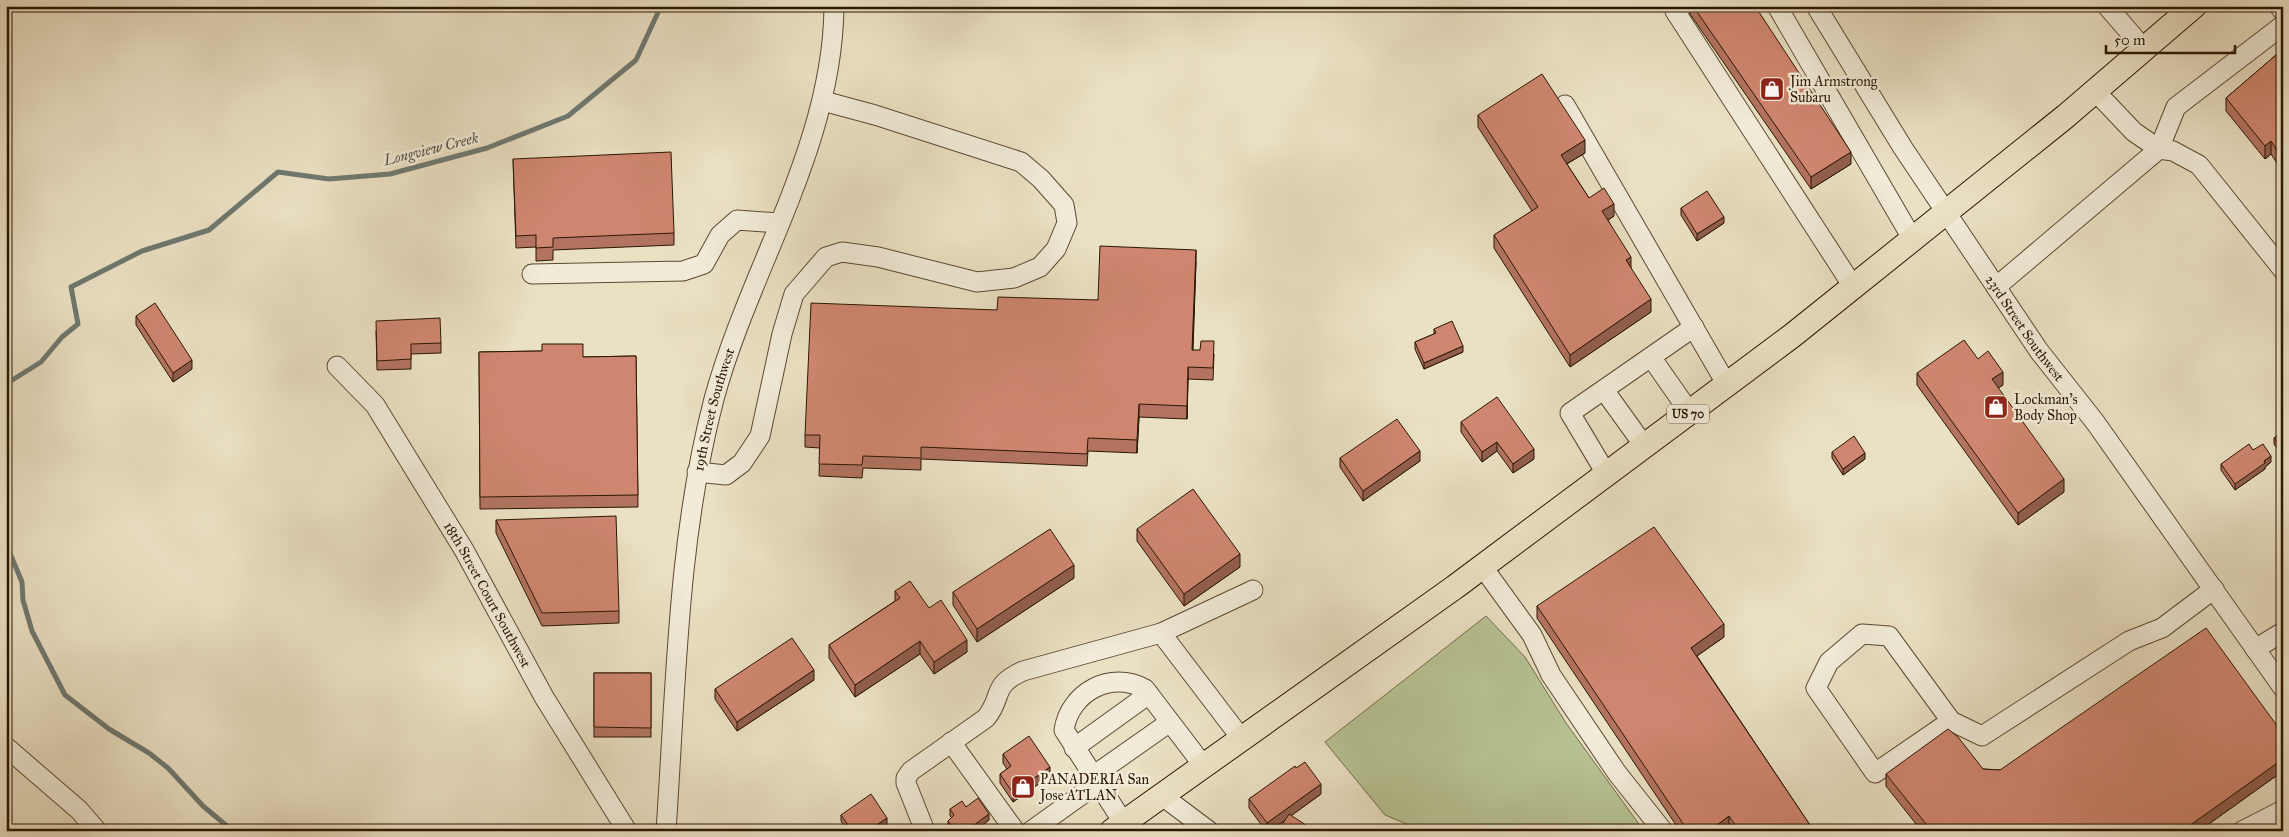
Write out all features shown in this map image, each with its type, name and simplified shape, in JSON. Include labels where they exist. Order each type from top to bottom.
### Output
[{"type":"main road","name":"US 70","points":[[1118,826],[1482,566],[1727,385],[1854,288],[2095,91],[2194,6]]},
{"type":"street","name":"19th Street Southwest","points":[[666,831],[684,558],[697,472],[714,399],[734,335],[796,184],[823,101],[832,53],[834,6]]},
{"type":"street","points":[[1682,6],[1675,11],[1854,288]]},
{"type":"street","points":[[1777,6],[1913,240]]},
{"type":"street","name":"23rd Street Southwest","points":[[1816,6],[1946,213],[2039,351],[2095,422],[2283,688]]},
{"type":"street","points":[[2107,6],[2144,49]]},
{"type":"street","points":[[2279,6],[2283,12]]},
{"type":"street","points":[[1996,287],[2159,149],[2176,107],[2283,25]]},
{"type":"street","points":[[2095,91],[2134,132],[2159,149],[2173,151],[2199,165],[2283,270]]},
{"type":"street","points":[[697,472],[726,475],[742,463],[760,436],[782,334],[794,294],[826,257],[842,252],[878,258],[977,282],[1014,278],[1040,267],[1056,248],[1067,223],[1064,206],[1041,179],[1021,162],[875,115],[823,101]]},
{"type":"street","points":[[1565,105],[1727,385]]},
{"type":"street","points":[[532,274],[683,271],[704,264],[720,235],[736,220],[779,223]]},
{"type":"street","points":[[1607,475],[1570,414],[1694,327]]},
{"type":"street","points":[[1651,357],[1690,413]]},
{"type":"street","name":"18th Street Court Southwest","points":[[337,366],[374,405],[464,550],[544,697],[627,831]]},
{"type":"street","points":[[1604,390],[1645,447]]},
{"type":"street","points":[[1482,566],[1532,635],[1551,675],[1617,774],[1662,831]]},
{"type":"street","points":[[1951,721],[1875,773],[1816,688],[1829,662],[1862,634],[1889,636],[1951,721],[1982,736],[2128,641],[2162,628],[2214,589]]},
{"type":"street","points":[[925,831],[906,783],[906,778],[911,771],[986,718],[994,706],[998,691],[1004,682],[1012,676],[1022,671],[1161,633],[1252,590]]},
{"type":"street","points":[[2255,649],[2283,632]]},
{"type":"street","points":[[1161,633],[1241,738]]},
{"type":"street","points":[[1118,826],[1096,780],[1074,748],[1064,727],[1077,702],[1084,694],[1097,686],[1120,682],[1138,685],[1145,689],[1203,765]]},
{"type":"street","points":[[1074,748],[1149,694]]},
{"type":"street","points":[[1031,831],[1170,722]]},
{"type":"street","points":[[951,742],[1015,831]]},
{"type":"street","points":[[6,747],[79,810],[97,831]]},
{"type":"street","points":[[1161,795],[1209,831]]},
{"type":"street","points":[[2242,831],[2283,810]]},
{"type":"green space","points":[[1486,616],[1525,657],[1566,723],[1644,831],[1423,831],[1385,815],[1325,742]]},
{"type":"building","name":"Jim Armstrong Subaru","points":[[1693,6],[1755,6],[1851,152],[1811,177]]},
{"type":"building","points":[[2283,49],[2283,160],[2271,141],[2265,146],[2226,98]]},
{"type":"building","points":[[1542,74],[1585,140],[1561,155],[1589,198],[1604,188],[1614,204],[1602,211],[1631,257],[1626,260],[1651,299],[1570,355],[1494,235],[1538,207],[1478,115]]},
{"type":"building","points":[[671,152],[674,233],[553,238],[553,247],[536,248],[536,235],[516,236],[513,159]]},
{"type":"building","points":[[1707,191],[1724,217],[1697,234],[1681,208]]},
{"type":"building","points":[[1100,246],[1196,250],[1192,350],[1200,350],[1201,341],[1214,341],[1213,368],[1188,367],[1187,406],[1139,404],[1137,440],[1088,438],[1087,454],[921,447],[921,458],[863,456],[862,465],[819,464],[820,435],[805,435],[811,303],[997,310],[998,297],[1098,300]]},
{"type":"building","points":[[155,303],[192,360],[173,373],[136,316]]},
{"type":"building","points":[[440,318],[441,343],[411,344],[411,359],[377,361],[376,321]]},
{"type":"building","points":[[1452,321],[1463,346],[1424,363],[1415,342],[1436,333],[1434,329]]},
{"type":"building","points":[[1964,340],[1978,359],[1988,351],[2003,372],[1992,379],[2064,479],[2018,513],[1917,373]]},
{"type":"building","points":[[542,344],[583,344],[583,357],[636,356],[638,495],[480,497],[479,352],[542,351]]},
{"type":"building","points":[[1497,397],[1534,449],[1513,464],[1497,442],[1482,452],[1461,422]]},
{"type":"building","points":[[1397,419],[1420,451],[1363,491],[1340,458]]},
{"type":"building","points":[[2283,431],[2283,449],[2274,438]]},
{"type":"building","points":[[1854,436],[1865,453],[1843,469],[1832,452]]},
{"type":"building","points":[[2249,444],[2253,450],[2263,444],[2271,456],[2264,461],[2265,463],[2235,484],[2221,464]]},
{"type":"building","points":[[1193,489],[1240,554],[1184,594],[1137,529]]},
{"type":"building","points":[[616,516],[619,611],[542,613],[496,520]]},
{"type":"building","points":[[1654,527],[1724,624],[1691,648],[1814,831],[1739,831],[1729,816],[1709,831],[1688,831],[1537,606]]},
{"type":"building","points":[[1050,529],[1074,565],[977,629],[953,592]]},
{"type":"building","points":[[910,581],[929,608],[941,600],[967,640],[934,662],[920,641],[855,685],[829,645],[900,598],[895,591]]},
{"type":"building","points":[[2206,628],[2283,734],[2283,759],[2182,831],[1917,831],[1926,824],[1886,774],[1948,729],[1958,737],[1983,769],[2000,770]]},
{"type":"building","points":[[792,638],[814,670],[737,722],[715,689]]},
{"type":"building","points":[[594,673],[651,673],[651,728],[594,727]]},
{"type":"building","points":[[1029,736],[1050,767],[1013,793],[1000,774],[1011,766],[1003,754]]},
{"type":"building","points":[[1305,762],[1321,784],[1267,823],[1249,799],[1295,766],[1296,768]]},
{"type":"building","points":[[871,794],[887,818],[868,831],[852,831],[841,815]]},
{"type":"building","points":[[978,798],[989,814],[966,831],[955,831],[948,821],[954,815],[950,809],[962,801],[966,807]]},
{"type":"building","points":[[1289,814],[1315,831],[1278,831]]},
{"type":"building","points":[[1364,827],[1370,831],[1362,831]]},
{"type":"waterway","name":"Longview Creek","points":[[6,384],[41,362],[62,337],[78,324],[71,287],[142,251],[209,230],[278,172],[329,179],[390,174],[487,148],[568,116],[636,60],[661,6]]},
{"type":"waterway","points":[[6,544],[22,582],[23,600],[32,631],[65,695],[109,729],[149,753],[168,768],[203,806],[233,831]]},
{"type":"place","name":"Jim Armstrong Subaru","points":[[1772,89]]},
{"type":"place","name":"Lockman's Body Shop","points":[[1996,407]]},
{"type":"place","name":"PANADERIA San Jose ATLAN","points":[[1023,787]]}]
